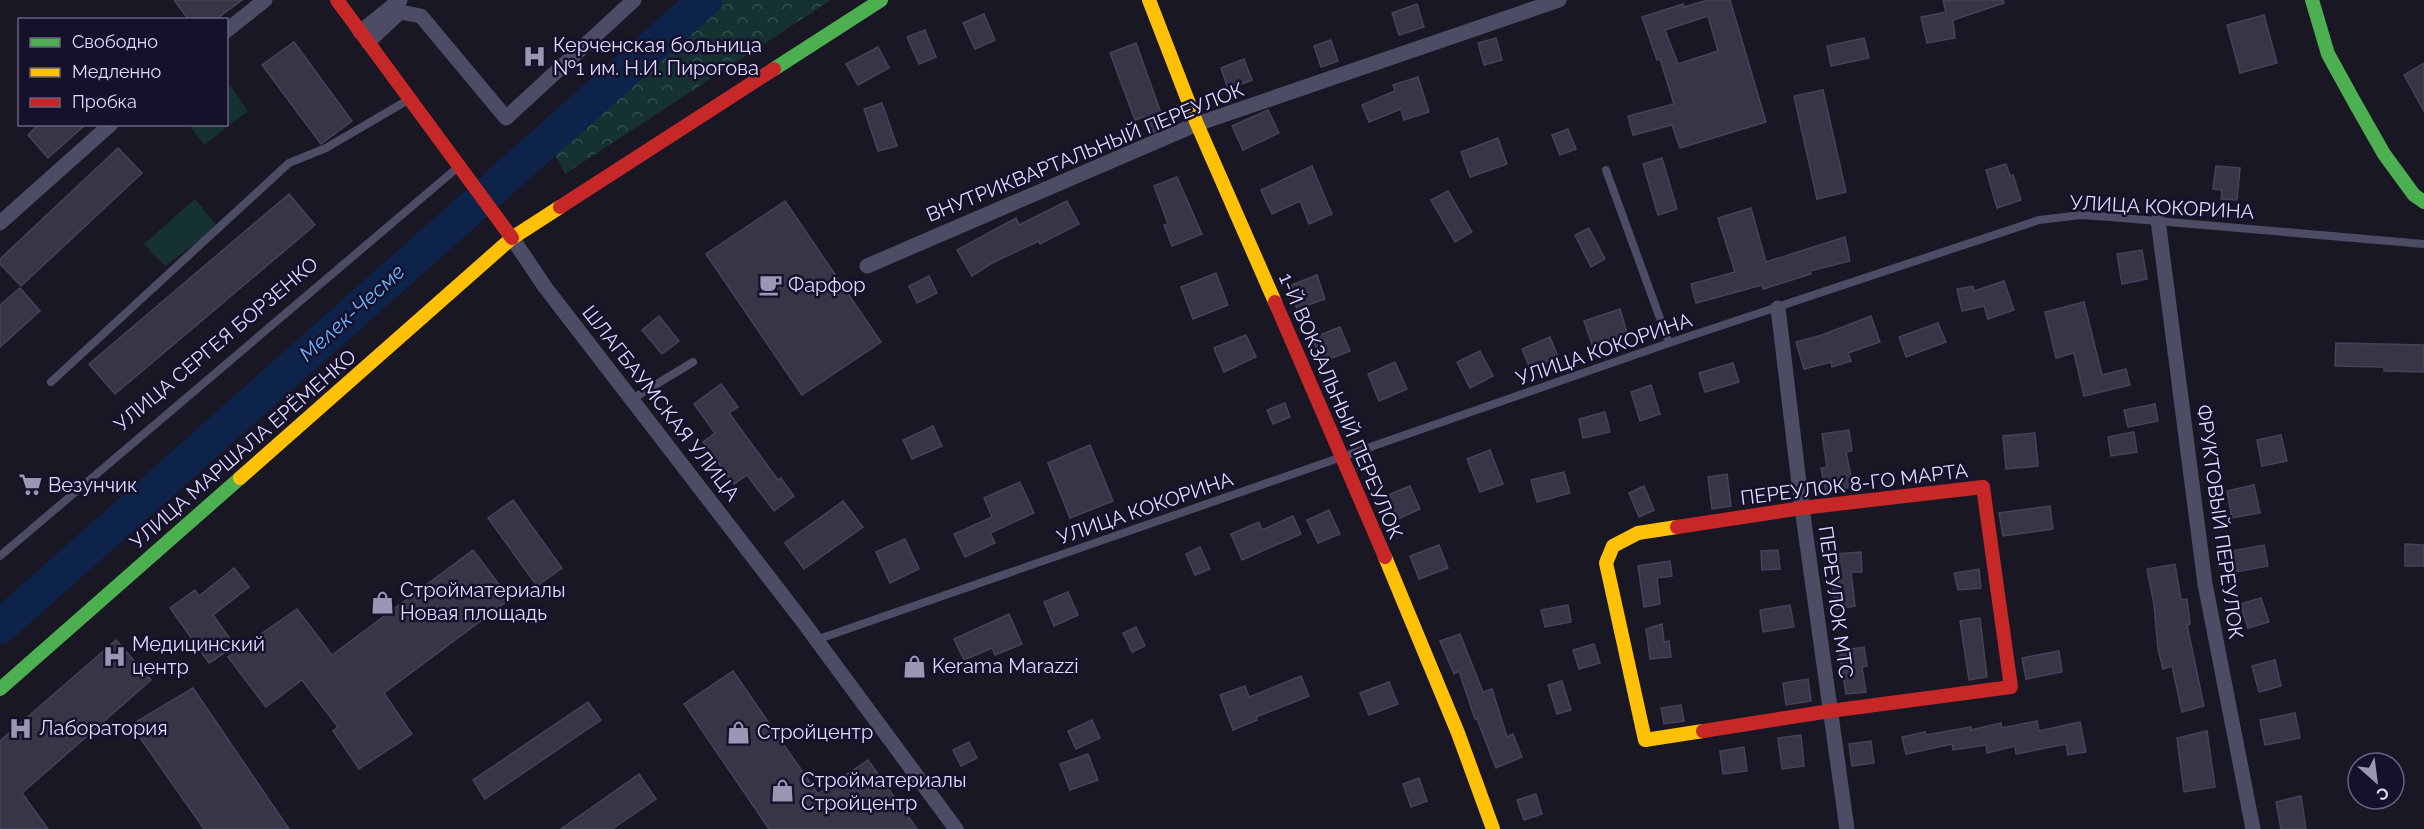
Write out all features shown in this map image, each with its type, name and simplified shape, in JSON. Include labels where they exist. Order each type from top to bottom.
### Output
[{"type":"street","points":[[228,29],[265,0]]},
{"type":"street","name":"ШЛАГБАУМСКАЯ УЛИЦА","points":[[337,0],[501,221],[545,287],[816,640],[956,829]]},
{"type":"street","points":[[364,37],[398,6],[421,16],[506,118],[634,0]]},
{"type":"street","name":"УЛИЦА МАРШАЛА ЕРЁМЕНКО","points":[[0,689],[512,238],[881,0]]},
{"type":"street","name":"1-Й ВОКЗАЛЬНЫЙ ПЕРЕУЛОК","points":[[1149,0],[1197,124],[1342,456],[1458,733],[1493,829]]},
{"type":"street","name":"ВНУТРИКВАРТАЛЬНЫЙ ПЕРЕУЛОК","points":[[867,266],[1197,124],[1559,0]]},
{"type":"street","points":[[2312,0],[2328,54],[2360,113],[2384,154],[2414,195],[2424,202]]},
{"type":"street","points":[[0,223],[109,126]]},
{"type":"street","name":"ФРУКТОВЫЙ ПЕРЕУЛОК","points":[[2158,220],[2205,584],[2253,829]]},
{"type":"street","name":"ПЕРЕУЛОК МТС","points":[[1778,308],[1802,508],[1847,829]]},
{"type":"street","name":"ПЕРЕУЛОК 8-ГО МАРТА","points":[[1983,487],[2012,687],[1830,711],[1645,741],[1606,563],[1613,546],[1638,533],[1802,508],[1983,487]]},
{"type":"lane","points":[[51,382],[288,163],[326,148],[410,99]]},
{"type":"lane","name":"УЛИЦА СЕРГЕЯ БОРЗЕНКО","points":[[0,556],[464,170]]},
{"type":"lane","points":[[1606,170],[1669,343]]},
{"type":"lane","name":"УЛИЦА КОКОРИНА","points":[[816,640],[1669,343],[2038,220],[2081,215],[2424,244]]},
{"type":"lane","points":[[633,399],[693,362]]},
{"type":"green space","points":[[720,0],[831,0],[565,174],[551,148]]},
{"type":"green space","points":[[231,86],[248,111],[204,145],[190,126],[228,126],[228,90]]},
{"type":"green space","points":[[195,199],[218,227],[165,266],[144,244]]},
{"type":"building","points":[[174,0],[242,0],[218,18],[188,18]]},
{"type":"building","points":[[1708,0],[1730,0],[1766,122],[1680,148],[1672,125],[1633,135],[1628,116],[1674,104],[1660,59],[1657,60],[1642,17],[1683,4],[1684,7]],"holes":[[[1708,16],[1718,51],[1678,64],[1665,30]]]},
{"type":"building","points":[[1943,0],[2003,0],[2004,3],[1953,20],[1955,38],[1927,43],[1921,17],[1946,12]]},
{"type":"building","points":[[1417,4],[1424,27],[1399,35],[1392,13]]},
{"type":"building","points":[[984,14],[995,40],[975,49],[963,23]]},
{"type":"building","points":[[2264,15],[2277,63],[2240,73],[2227,25]]},
{"type":"building","points":[[925,30],[936,57],[919,64],[907,37]]},
{"type":"building","points":[[1496,38],[1502,60],[1484,65],[1478,43]]},
{"type":"building","points":[[1864,38],[1869,58],[1831,66],[1827,46]]},
{"type":"building","points":[[1331,40],[1338,61],[1321,67],[1314,46]]},
{"type":"building","points":[[294,42],[352,121],[321,144],[262,65]]},
{"type":"building","points":[[1136,43],[1166,127],[1152,133],[1144,117],[1135,120],[1110,53]]},
{"type":"building","points":[[878,47],[889,68],[858,85],[846,64]]},
{"type":"building","points":[[1244,59],[1252,80],[1228,89],[1221,68]]},
{"type":"building","points":[[2424,63],[2424,111],[2404,75]]},
{"type":"building","points":[[1418,77],[1429,112],[1404,120],[1401,109],[1369,122],[1362,105],[1395,91],[1393,85]]},
{"type":"building","points":[[1823,90],[1846,192],[1817,199],[1794,96]]},
{"type":"building","points":[[882,103],[897,146],[878,151],[864,109]]},
{"type":"building","points":[[1268,110],[1279,133],[1243,150],[1232,126]]},
{"type":"building","points":[[37,126],[84,126],[48,158],[28,135]]},
{"type":"building","points":[[1568,129],[1576,149],[1560,155],[1552,135]]},
{"type":"building","points":[[1498,138],[1507,164],[1470,177],[1461,152]]},
{"type":"building","points":[[118,148],[142,173],[21,286],[0,264],[0,259]]},
{"type":"building","points":[[1662,158],[1677,209],[1658,215],[1643,164]]},
{"type":"building","points":[[2006,164],[2010,176],[2013,175],[2021,200],[1997,208],[1986,170]]},
{"type":"building","points":[[1312,166],[1332,214],[1309,224],[1300,201],[1272,214],[1261,190]]},
{"type":"building","points":[[2216,166],[2240,168],[2237,200],[2221,199],[2222,190],[2213,189]]},
{"type":"building","points":[[1177,177],[1202,234],[1172,246],[1164,225],[1168,224],[1154,186]]},
{"type":"building","points":[[1448,191],[1472,232],[1455,242],[1431,200]]},
{"type":"building","points":[[289,194],[315,225],[115,394],[89,364]]},
{"type":"building","points":[[785,201],[881,342],[802,395],[706,254]]},
{"type":"building","points":[[1067,201],[1079,224],[1040,244],[1039,241],[992,263],[972,276],[957,250],[1016,218],[1019,225]]},
{"type":"building","points":[[1751,208],[1766,262],[1845,237],[1850,261],[1810,271],[1811,274],[1763,289],[1762,285],[1696,303],[1691,284],[1735,272],[1718,218]]},
{"type":"building","points":[[1589,228],[1605,259],[1591,267],[1575,235]]},
{"type":"building","points":[[2142,250],[2147,279],[2122,284],[2117,254]]},
{"type":"building","points":[[1216,273],[1228,305],[1193,319],[1181,287]]},
{"type":"building","points":[[1317,275],[1325,299],[1297,309],[1289,286]]},
{"type":"building","points":[[929,276],[937,293],[917,303],[909,286]]},
{"type":"building","points":[[2004,281],[2014,310],[1988,319],[1984,306],[1962,311],[1957,289],[1973,286],[1974,291]]},
{"type":"building","points":[[20,288],[40,311],[0,347],[0,305]]},
{"type":"building","points":[[2084,302],[2102,375],[2126,369],[2130,385],[2084,396],[2074,353],[2056,358],[2045,312]]},
{"type":"building","points":[[1620,309],[1628,336],[1593,347],[1584,321]]},
{"type":"building","points":[[659,316],[679,341],[662,354],[642,330]]},
{"type":"building","points":[[1871,316],[1880,342],[1848,353],[1851,361],[1832,367],[1831,362],[1804,369],[1796,342],[1822,335]]},
{"type":"building","points":[[1938,323],[1946,342],[1906,357],[1899,337]]},
{"type":"building","points":[[1340,327],[1350,351],[1322,362],[1312,338]]},
{"type":"building","points":[[1246,335],[1256,357],[1224,372],[1214,348]]},
{"type":"building","points":[[1550,337],[1558,357],[1530,368],[1522,349]]},
{"type":"building","points":[[2336,343],[2424,345],[2424,372],[2384,371],[2384,367],[2335,366]]},
{"type":"building","points":[[1480,351],[1493,376],[1470,388],[1457,362]]},
{"type":"building","points":[[1395,362],[1407,389],[1379,401],[1368,374]]},
{"type":"building","points":[[1733,363],[1739,382],[1705,392],[1699,373]]},
{"type":"building","points":[[721,384],[738,407],[729,413],[778,480],[781,478],[794,496],[774,511],[747,475],[734,484],[703,442],[715,433],[694,404]]},
{"type":"building","points":[[1651,385],[1660,414],[1640,421],[1631,392]]},
{"type":"building","points":[[1285,403],[1290,417],[1273,424],[1267,410]]},
{"type":"building","points":[[2155,404],[2158,421],[2128,427],[2124,410]]},
{"type":"building","points":[[1605,412],[1610,432],[1583,438],[1579,419]]},
{"type":"building","points":[[933,426],[942,446],[912,459],[903,440]]},
{"type":"building","points":[[1849,430],[1852,451],[1846,452],[1853,487],[1826,492],[1821,468],[1827,467],[1822,434]]},
{"type":"building","points":[[2134,432],[2137,452],[2111,456],[2108,437]]},
{"type":"building","points":[[2035,433],[2038,466],[2006,469],[2003,436]]},
{"type":"building","points":[[2281,435],[2287,461],[2262,466],[2257,440]]},
{"type":"building","points":[[1090,445],[1113,501],[1070,518],[1048,463]]},
{"type":"building","points":[[1490,450],[1503,484],[1480,492],[1467,459]]},
{"type":"building","points":[[1564,472],[1570,493],[1537,502],[1531,480]]},
{"type":"building","points":[[1727,474],[1731,506],[1712,509],[1708,477]]},
{"type":"building","points":[[1020,482],[1034,513],[990,533],[995,543],[965,557],[954,534],[992,517],[984,498]]},
{"type":"building","points":[[2254,485],[2260,513],[2232,518],[2227,491]]},
{"type":"building","points":[[1410,486],[1420,509],[1398,519],[1388,495]]},
{"type":"building","points":[[1644,486],[1654,510],[1639,517],[1629,493]]},
{"type":"building","points":[[513,500],[562,568],[537,586],[488,518]]},
{"type":"building","points":[[843,501],[863,527],[804,569],[785,543]]},
{"type":"building","points":[[2050,506],[2053,529],[2003,536],[1999,513]]},
{"type":"building","points":[[1329,510],[1340,534],[1318,543],[1307,520]]},
{"type":"building","points":[[1293,516],[1301,534],[1242,560],[1231,534],[1259,522],[1262,530]]},
{"type":"building","points":[[905,539],[919,569],[890,583],[876,552]]},
{"type":"building","points":[[2405,544],[2424,545],[2424,566],[2405,566]]},
{"type":"building","points":[[1439,545],[1448,568],[1419,579],[1410,556]]},
{"type":"building","points":[[2264,545],[2268,566],[2236,572],[2231,551]]},
{"type":"building","points":[[1200,547],[1210,569],[1195,575],[1186,554]]},
{"type":"building","points":[[473,550],[510,599],[384,693],[412,734],[359,769],[333,731],[338,727],[302,680],[266,707],[228,657],[297,609],[332,655]]},
{"type":"building","points":[[1778,550],[1780,569],[1762,570],[1761,551]]},
{"type":"building","points":[[1861,552],[1862,572],[1851,572],[1855,606],[1835,609],[1833,588],[1837,587],[1835,554]]},
{"type":"building","points":[[1670,561],[1672,576],[1657,578],[1660,604],[1644,607],[1638,566]]},
{"type":"building","points":[[2175,564],[2181,600],[2187,599],[2190,624],[2187,625],[2204,706],[2182,712],[2172,666],[2163,669],[2158,649],[2154,604],[2147,569]]},
{"type":"building","points":[[234,568],[249,587],[213,615],[235,646],[209,663],[170,608],[195,590],[199,596]]},
{"type":"building","points":[[1979,569],[1981,588],[1958,590],[1954,573]]},
{"type":"building","points":[[1068,592],[1078,615],[1054,626],[1044,602]]},
{"type":"building","points":[[2261,598],[2269,622],[2248,628],[2240,604]]},
{"type":"building","points":[[1568,605],[1571,622],[1545,627],[1541,610]]},
{"type":"building","points":[[1790,605],[1794,627],[1763,632],[1760,610]]},
{"type":"building","points":[[1009,614],[1022,644],[995,655],[992,648],[964,660],[954,639]]},
{"type":"building","points":[[1980,618],[1987,677],[1969,680],[1960,621]]},
{"type":"building","points":[[1662,624],[1664,642],[1669,641],[1671,657],[1650,659],[1646,629]]},
{"type":"building","points":[[1136,627],[1145,646],[1132,652],[1123,633]]},
{"type":"building","points":[[1460,634],[1483,692],[1492,689],[1507,737],[1513,734],[1522,757],[1496,768],[1477,719],[1475,719],[1459,671],[1454,674],[1440,641]]},
{"type":"building","points":[[116,640],[151,680],[22,793],[48,829],[0,829],[0,741]]},
{"type":"building","points":[[1594,644],[1600,663],[1579,669],[1573,650]]},
{"type":"building","points":[[1864,647],[1867,666],[1862,667],[1866,692],[1846,694],[1839,651]]},
{"type":"building","points":[[2059,651],[2062,672],[2026,679],[2022,658]]},
{"type":"building","points":[[919,656],[926,671],[911,678],[904,662]]},
{"type":"building","points":[[2275,660],[2281,686],[2259,692],[2252,666]]},
{"type":"building","name":"Стройцентр","points":[[733,671],[818,794],[868,760],[917,829],[769,829],[684,704]]},
{"type":"building","points":[[1301,676],[1309,696],[1256,717],[1257,720],[1233,730],[1220,695],[1245,686],[1249,697]]},
{"type":"building","points":[[1808,679],[1811,701],[1786,705],[1783,683]]},
{"type":"building","points":[[1562,681],[1571,710],[1557,714],[1548,685]]},
{"type":"building","points":[[1389,682],[1398,704],[1369,715],[1360,693]]},
{"type":"building","points":[[193,688],[289,829],[204,829],[131,725]]},
{"type":"building","points":[[588,702],[601,720],[485,799],[473,780]]},
{"type":"building","points":[[1681,705],[1684,721],[1664,724],[1661,708]]},
{"type":"building","points":[[2295,713],[2300,738],[2265,745],[2260,720]]},
{"type":"building","points":[[1092,720],[1100,738],[1076,749],[1068,731]]},
{"type":"building","points":[[2037,721],[2039,731],[2080,722],[2086,752],[2068,755],[2066,744],[2016,754],[2015,746],[1987,753],[1986,745],[1953,750],[1952,744],[1906,754],[1902,737],[1971,727],[1971,730],[2001,723],[2002,728]]},
{"type":"building","points":[[2207,731],[2215,787],[2184,792],[2177,738]]},
{"type":"building","points":[[1801,735],[1804,766],[1782,769],[1778,738]]},
{"type":"building","points":[[1871,741],[1874,763],[1852,766],[1849,744]]},
{"type":"building","points":[[969,742],[977,758],[961,766],[953,750]]},
{"type":"building","points":[[1744,747],[1747,771],[1723,774],[1720,751]]},
{"type":"building","points":[[1088,754],[1098,780],[1070,790],[1060,764]]},
{"type":"building","points":[[639,774],[656,799],[612,829],[561,829]]},
{"type":"building","points":[[1419,778],[1427,801],[1411,807],[1403,784]]},
{"type":"building","points":[[1536,794],[1542,814],[1524,820],[1517,800]]},
{"type":"building","points":[[2301,796],[2306,829],[2281,829],[2276,802]]},
{"type":"waterway","name":"Мелек-Чесме","points":[[0,627],[705,0]]},
{"type":"traffic: fast","points":[[774,69],[881,0]]},
{"type":"traffic: fast","points":[[2312,0],[2328,54],[2355,103],[2384,154],[2414,195],[2424,202]]},
{"type":"traffic: fast","points":[[0,689],[240,478]]},
{"type":"traffic: slow","points":[[1149,0],[1197,124],[1275,302]]},
{"type":"traffic: slow","points":[[240,478],[512,238],[560,207]]},
{"type":"traffic: slow","points":[[1677,527],[1638,533],[1613,546],[1606,563],[1645,740],[1703,731]]},
{"type":"traffic: slow","points":[[1385,557],[1458,733],[1493,829]]},
{"type":"traffic: jam","points":[[337,0],[512,238]]},
{"type":"traffic: jam","points":[[560,207],[774,69]]},
{"type":"traffic: jam","points":[[1275,302],[1385,557]]},
{"type":"traffic: jam","points":[[1703,731],[1830,711],[2011,687],[1983,487]]},
{"type":"traffic: jam","points":[[1677,527],[1802,508],[1983,487]]},
{"type":"place","name":"Керченская больница №1 им. Н.И. Пирогова","points":[[535,56]]},
{"type":"place","name":"Фарфор","points":[[770,285]]},
{"type":"place","name":"Везунчик","points":[[30,485]]},
{"type":"place","name":"Стройматериалы Новая площадь","points":[[382,602]]},
{"type":"place","name":"Медицинский центр","points":[[114,656]]},
{"type":"place","name":"Kerama Marazzi","points":[[914,666]]},
{"type":"place","name":"Лаборатория","points":[[21,728]]},
{"type":"place","name":"Стройцентр","points":[[739,732]]},
{"type":"place","name":"Стройматериалы Стройцентр","points":[[783,791]]}]
